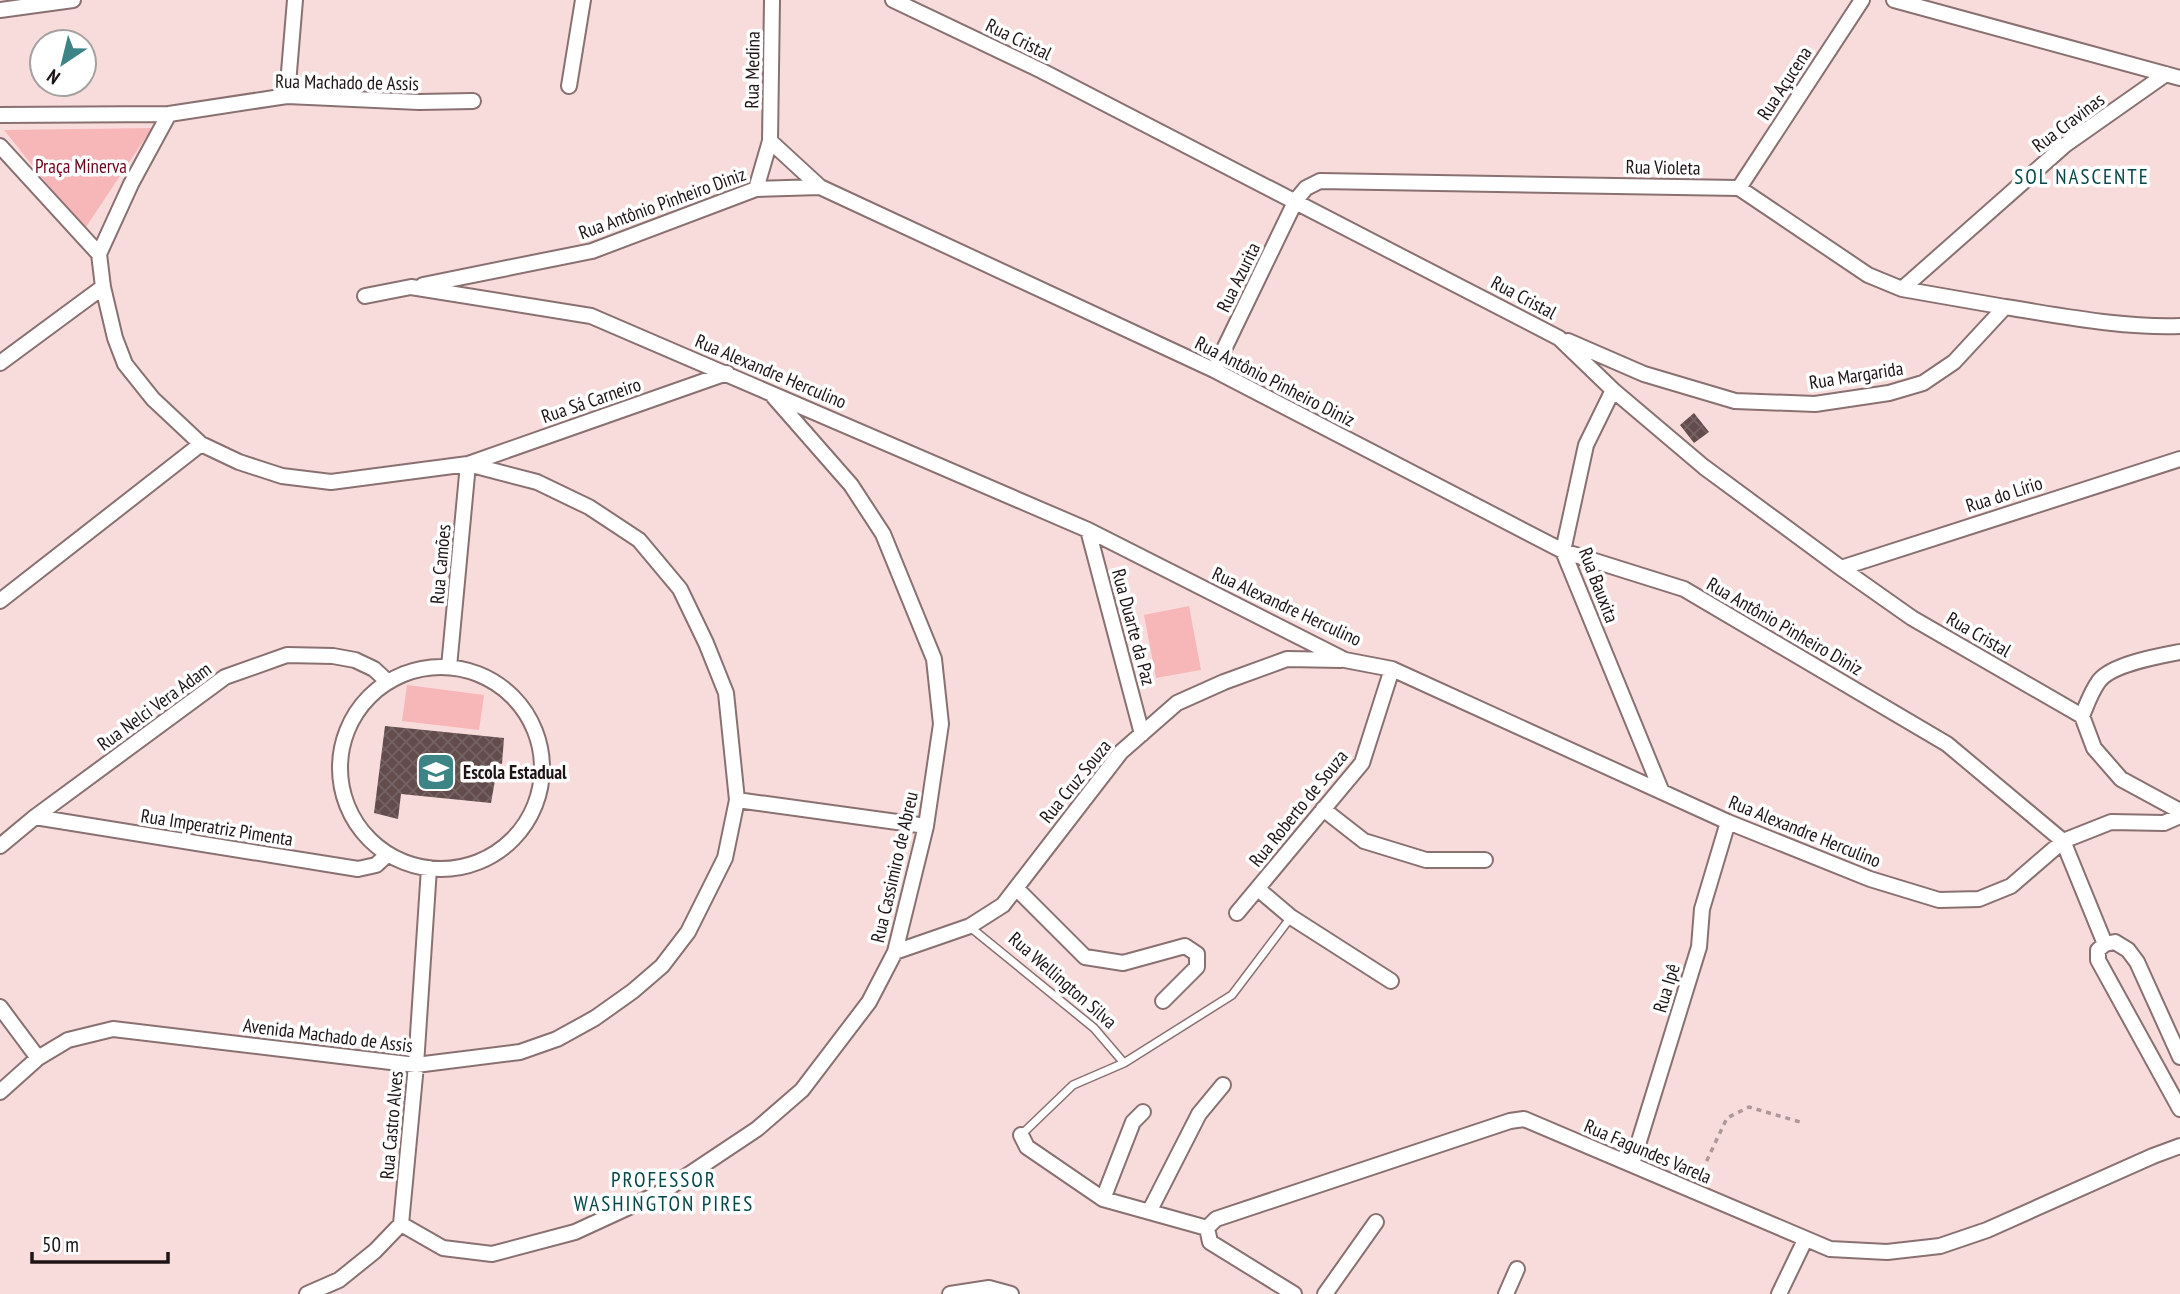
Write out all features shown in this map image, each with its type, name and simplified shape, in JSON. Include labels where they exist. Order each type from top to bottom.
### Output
[{"type":"street","points":[[0,10],[73,0]]},
{"type":"street","points":[[287,96],[295,0]]},
{"type":"street","points":[[569,86],[583,0]]},
{"type":"street","name":"Rua Medina","points":[[756,189],[770,141],[772,0]]},
{"type":"street","name":"Rua Cristal","points":[[893,0],[1042,71],[1559,338],[1613,390],[1704,467],[1841,568],[1912,618],[2082,716]]},
{"type":"street","name":"Rua Açucena","points":[[1738,188],[1862,0]]},
{"type":"street","points":[[1894,0],[2173,76]]},
{"type":"street","name":"Rua Cravinas","points":[[1902,289],[2065,145],[2173,76]]},
{"type":"street","name":"Rua Machado de Assis","points":[[0,116],[169,114],[287,96],[419,102],[473,101]]},
{"type":"street","points":[[0,146],[99,254],[131,184],[169,114]]},
{"type":"street","points":[[770,141],[820,187]]},
{"type":"street","name":"Rua Violeta","points":[[1296,200],[1306,188],[1320,181],[1738,188]]},
{"type":"street","name":"Rua Antônio Pinheiro Diniz","points":[[411,288],[592,251],[756,189],[820,187],[1213,370],[1563,551],[1684,589],[1947,744],[2063,841]]},
{"type":"street","points":[[1738,188],[1868,275],[1902,289],[2095,320],[2180,327]]},
{"type":"street","name":"Rua Azurita","points":[[1213,370],[1296,200]]},
{"type":"street","name":"Avenida Machado de Assis","points":[[0,1092],[38,1058],[68,1040],[113,1029],[416,1065],[520,1052],[557,1039],[595,1018],[633,992],[662,966],[688,932],[725,858],[737,800],[726,693],[680,589],[639,540],[589,507],[537,482],[468,464],[331,482],[282,476],[239,462],[201,444],[153,399],[125,364],[114,338],[99,254]]},
{"type":"street","points":[[0,363],[103,286]]},
{"type":"street","name":"Rua Alexandre Herculino","points":[[365,296],[411,288],[591,316],[1088,530],[1345,660],[1392,669],[1728,822],[1870,879],[1939,900],[1979,900],[2011,886],[2063,841],[2111,822],[2164,823],[2180,813]]},
{"type":"street","name":"Rua Margarida","points":[[1559,338],[1644,374],[1735,401],[1815,404],[1889,393],[1923,383],[1954,362],[2005,307]]},
{"type":"street","name":"Rua Sá Carneiro","points":[[468,464],[727,373]]},
{"type":"street","name":"Rua Bauxita","points":[[1613,390],[1587,444],[1563,551],[1661,790]]},
{"type":"street","name":"Rua Cassimiro de Abreu","points":[[401,1224],[443,1248],[492,1254],[575,1232],[664,1191],[757,1129],[802,1090],[869,1002],[895,952],[926,825],[941,724],[934,659],[883,534],[851,485],[769,391]]},
{"type":"street","points":[[0,601],[201,444]]},
{"type":"street","name":"Rua do Lírio","points":[[1841,568],[2180,459]]},
{"type":"street","name":"Rua Camões","points":[[449,667],[468,464]]},
{"type":"street","name":"Rua Duarte da Paz","points":[[1088,530],[1142,734]]},
{"type":"street","points":[[2180,652],[2136,661],[2100,678],[2082,716],[2094,748],[2121,779],[2180,813]]},
{"type":"street","name":"Rua Nelci Vera Adam","points":[[0,846],[35,817],[225,677],[286,655],[334,656],[355,660],[374,670],[388,682]]},
{"type":"street","name":"Rua Cruz Souza","points":[[895,952],[970,926],[1003,905],[1121,752],[1177,703],[1287,659],[1345,660]]},
{"type":"street","points":[[449,667],[478,674],[503,688],[524,710],[537,735],[542,764],[539,793],[528,820],[510,843],[486,859],[458,868],[429,869],[388,854],[362,831],[346,802],[340,768],[345,734],[362,704],[388,682],[417,669],[449,667]]},
{"type":"street","name":"Rua Roberto de Souza","points":[[1237,913],[1362,763],[1392,669]]},
{"type":"street","points":[[737,800],[926,825]]},
{"type":"street","points":[[1323,809],[1364,841],[1426,860],[1485,860]]},
{"type":"street","name":"Rua Imperatriz Pimenta","points":[[35,817],[358,869],[376,866],[388,854]]},
{"type":"street","name":"Rua Ipê","points":[[1632,1164],[1699,947],[1702,909],[1728,822]]},
{"type":"street","points":[[2063,841],[2105,944]]},
{"type":"street","name":"Rua Castro Alves","points":[[401,1224],[416,1065],[429,869]]},
{"type":"street","points":[[1016,888],[1086,957],[1123,963],[1185,946],[1197,954],[1197,967],[1163,1001]]},
{"type":"street","name":"Rua Roberto de Souza","points":[[1258,889],[1291,916],[1391,981]]},
{"type":"street","points":[[2180,1057],[2137,962],[2128,950],[2115,942],[2105,944],[2098,950],[2098,960],[2180,1109]]},
{"type":"street","points":[[0,1007],[38,1058]]},
{"type":"street","points":[[1149,1212],[1199,1114],[1223,1085]]},
{"type":"street","points":[[1103,1199],[1133,1122],[1143,1112]]},
{"type":"street","name":"Rua Fagundes Varela","points":[[1208,1228],[1216,1219],[1524,1118],[1830,1250],[1887,1252],[1940,1246],[1987,1230],[2180,1146]]},
{"type":"street","points":[[1021,1135],[1027,1147],[1103,1199],[1208,1228],[1210,1242],[1294,1294]]},
{"type":"street","points":[[1325,1294],[1376,1222]]},
{"type":"street","points":[[307,1294],[339,1280],[375,1251],[401,1224]]},
{"type":"street","points":[[1779,1294],[1805,1240]]},
{"type":"street","points":[[1506,1294],[1517,1269]]},
{"type":"street","points":[[950,1294],[989,1288],[1011,1294]]},
{"type":"lane","points":[[1021,1135],[1073,1085],[1124,1063],[1232,995],[1291,916]]},
{"type":"lane","name":"Rua Wellington Silva","points":[[970,926],[1094,1028],[1124,1063]]},
{"type":"path","points":[[1693,1190],[1727,1118],[1749,1107],[1800,1122]]},
{"type":"green space","name":"Praça Minerva","points":[[152,128],[84,230],[4,130]]},
{"type":"green space","points":[[1189,606],[1201,670],[1156,678],[1144,615]]},
{"type":"green space","points":[[407,685],[484,695],[479,730],[402,721]]},
{"type":"building","points":[[1694,413],[1709,432],[1694,443],[1680,425]]},
{"type":"building","points":[[385,726],[504,738],[502,764],[498,763],[491,803],[401,794],[398,819],[374,813]]},
{"type":"place","name":"Escola Estadual","points":[[436,772]]},
{"type":"district","name":"SOL NASCENTE","points":[[2082,176]]},
{"type":"district","name":"PROFESSOR WASHINGTON PIRES","points":[[664,1191]]}]
